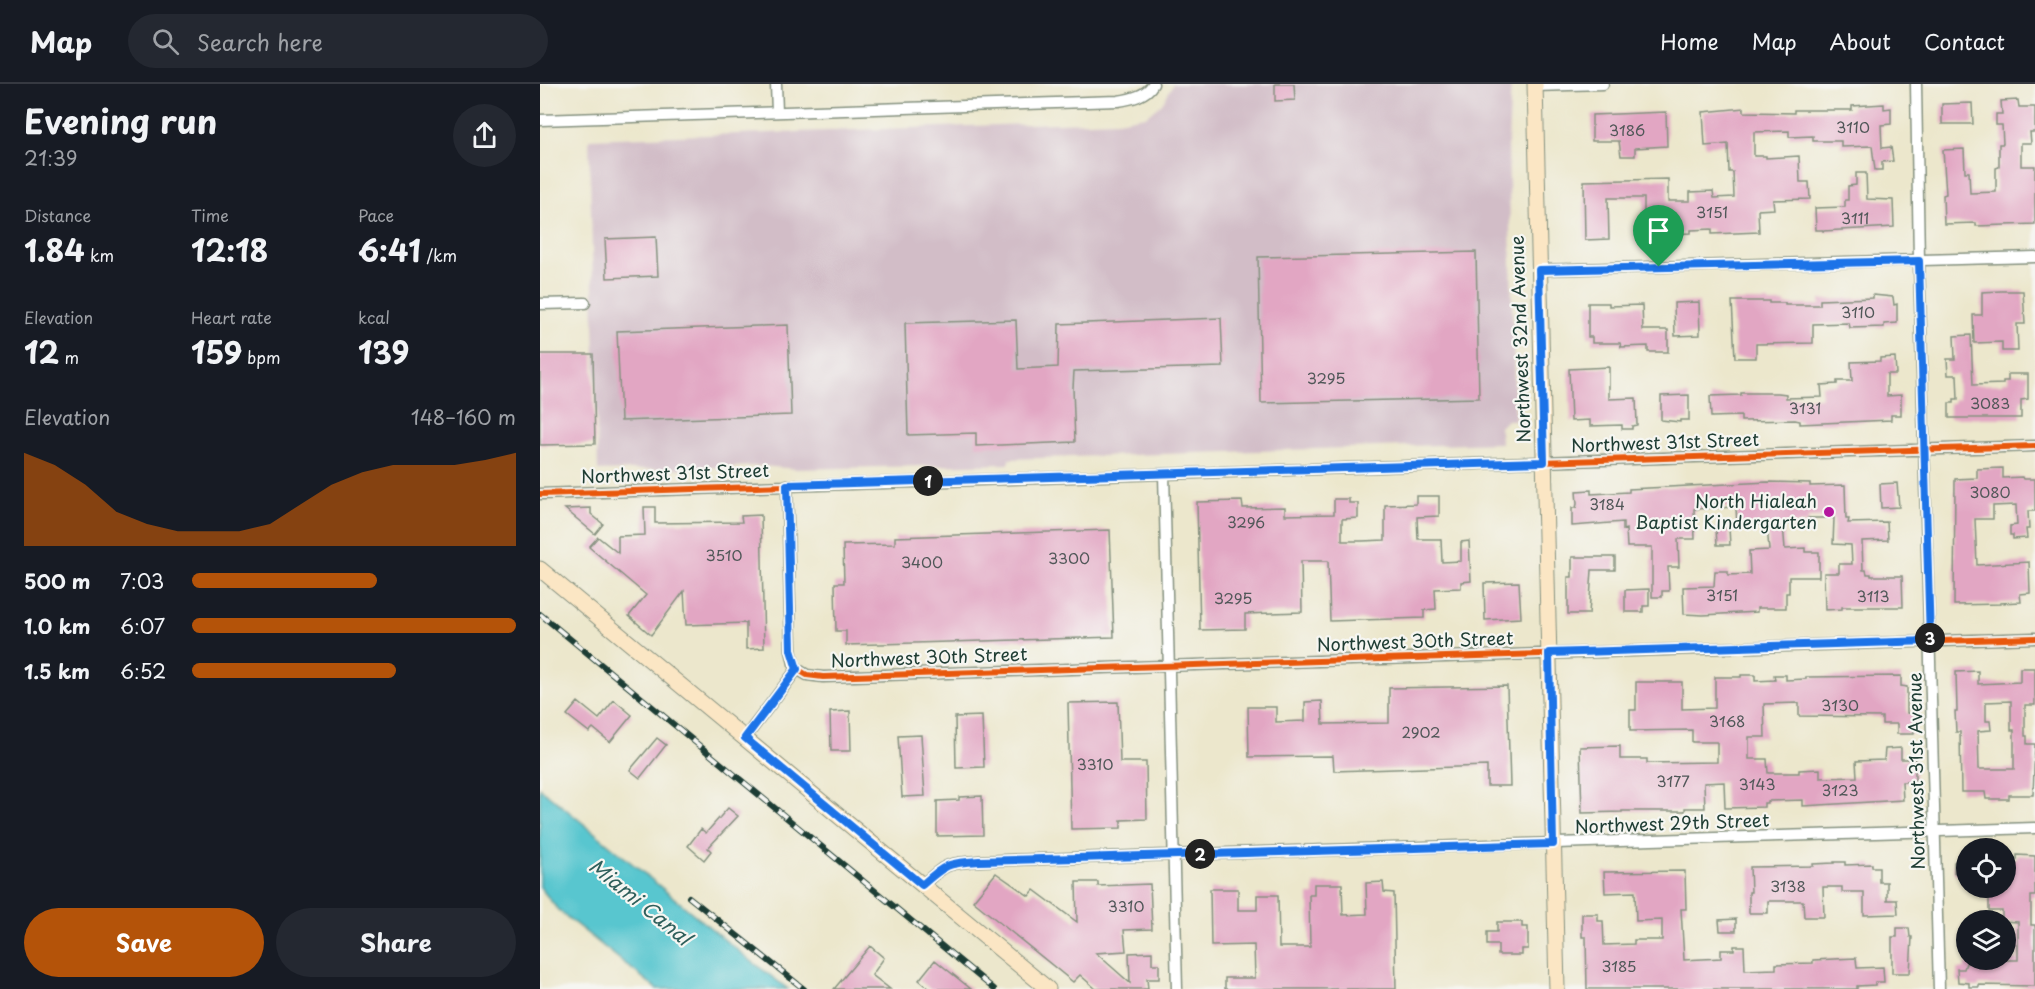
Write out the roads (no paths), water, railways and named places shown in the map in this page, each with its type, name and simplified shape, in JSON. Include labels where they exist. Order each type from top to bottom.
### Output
[{"type":"main road","name":"Northwest 32nd Avenue","points":[[1535,85],[1557,989]]},
{"type":"main road","points":[[540,569],[1048,989]]},
{"type":"street","points":[[776,84],[777,112]]},
{"type":"street","points":[[1535,85],[1603,84]]},
{"type":"street","name":"Northwest 31st Avenue","points":[[1916,84],[1939,989]]},
{"type":"street","points":[[540,120],[1118,101],[1134,98],[1152,87]]},
{"type":"street","points":[[1539,270],[2035,257]]},
{"type":"street","points":[[540,303],[585,303]]},
{"type":"street","name":"Northwest 31st Street","points":[[540,494],[2035,446]]},
{"type":"street","points":[[1164,474],[1177,989]]},
{"type":"street","points":[[745,738],[797,669],[791,650],[787,485]]},
{"type":"street","name":"Northwest 30th Street","points":[[797,669],[807,675],[823,677],[2035,638]]},
{"type":"street","name":"Northwest 29th Street","points":[[922,885],[944,866],[956,863],[2035,828]]},
{"type":"water","name":"Miami Canal","points":[[540,788],[788,989],[657,989],[558,910],[540,887]]},
{"type":"railway","points":[[540,614],[994,989]]},
{"type":"railway","points":[[689,897],[804,989]]},
{"type":"place","name":"North Hialeah Baptist Kindergarten","points":[[1829,512]]}]
